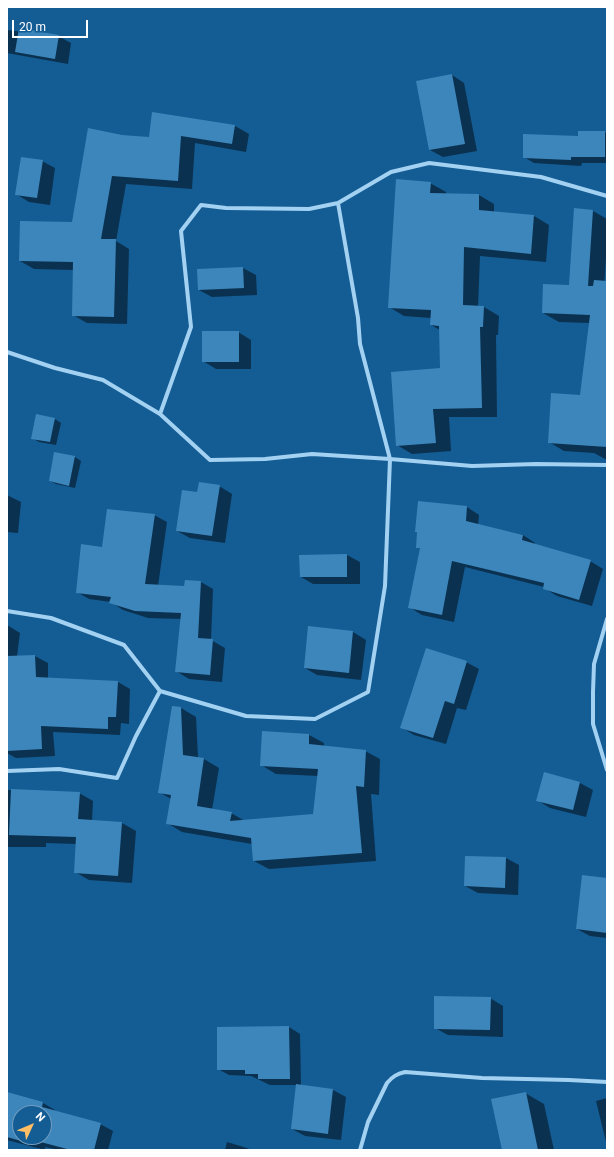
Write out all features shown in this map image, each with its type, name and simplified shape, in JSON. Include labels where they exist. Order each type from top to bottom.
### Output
[{"type":"street","points":[[160,414],[191,327],[181,230],[191,216],[201,206],[226,208],[309,209],[338,203],[391,172],[428,163],[540,177],[607,196]]},
{"type":"street","points":[[7,611],[51,618],[124,645],[160,692],[246,716],[315,719],[368,692],[385,586],[390,459],[360,344],[358,318],[338,203]]},
{"type":"street","points":[[7,352],[55,368],[103,380],[160,414],[210,460],[265,459],[312,454],[472,466],[536,464],[606,466]]},
{"type":"street","points":[[607,619],[605,632],[594,664],[593,724],[607,770]]},
{"type":"street","points":[[7,771],[59,769],[117,778],[136,736],[160,692]]},
{"type":"street","points":[[360,1150],[371,1115],[387,1083],[392,1077],[398,1074],[406,1072],[482,1078],[607,1082]]},
{"type":"building","points":[[19,28],[59,35],[55,59],[15,52]]},
{"type":"building","points":[[452,74],[465,144],[429,150],[416,81]]},
{"type":"building","points":[[152,112],[235,125],[232,144],[181,136],[178,181],[112,176],[101,239],[116,239],[114,317],[72,316],[73,262],[19,261],[20,221],[72,222],[88,128],[122,135],[149,137]]},
{"type":"building","points":[[578,131],[605,131],[605,157],[571,157],[571,160],[523,158],[523,134],[578,136]]},
{"type":"building","points":[[21,157],[43,160],[37,198],[15,195]]},
{"type":"building","points":[[396,179],[431,182],[430,193],[479,194],[479,210],[534,215],[531,254],[464,247],[463,305],[484,306],[483,327],[480,327],[482,408],[433,409],[436,443],[396,446],[391,372],[440,368],[439,326],[430,325],[431,310],[388,308]]},
{"type":"building","points":[[574,208],[593,210],[588,286],[593,286],[594,280],[607,281],[607,447],[548,443],[551,393],[580,395],[590,315],[542,313],[543,284],[569,285]]},
{"type":"building","points":[[243,267],[244,288],[198,290],[197,269]]},
{"type":"building","points":[[202,331],[239,331],[239,362],[202,362]]},
{"type":"building","points":[[36,414],[55,418],[50,442],[31,439]]},
{"type":"building","points":[[54,452],[75,456],[69,486],[49,481]]},
{"type":"building","points":[[199,482],[220,485],[212,536],[176,531],[182,490],[197,492]]},
{"type":"building","points":[[418,501],[467,506],[466,521],[523,535],[522,540],[591,560],[579,600],[543,589],[544,583],[452,561],[442,615],[408,608],[420,548],[416,548],[417,532],[415,532]]},
{"type":"building","points":[[107,509],[155,514],[145,584],[184,586],[185,580],[201,581],[198,638],[213,639],[210,675],[175,672],[181,613],[135,611],[109,603],[111,597],[76,593],[81,544],[102,547]]},
{"type":"building","points":[[347,554],[347,577],[300,577],[299,555]]},
{"type":"building","points":[[308,626],[353,631],[349,673],[304,668]]},
{"type":"building","points":[[426,648],[467,661],[454,704],[445,701],[433,738],[400,728]]},
{"type":"building","points":[[35,655],[36,677],[118,681],[116,717],[108,717],[108,729],[41,726],[42,749],[7,751],[7,656]]},
{"type":"building","points":[[172,706],[181,707],[183,755],[204,758],[197,806],[232,812],[230,821],[313,814],[318,769],[260,766],[262,731],[309,734],[309,744],[366,750],[364,787],[356,786],[362,853],[253,861],[251,838],[166,824],[171,795],[158,793]]},
{"type":"building","points":[[544,772],[580,782],[573,810],[536,801]]},
{"type":"building","points":[[11,789],[80,792],[78,819],[122,822],[118,876],[74,873],[76,837],[9,835]]},
{"type":"building","points":[[465,856],[506,857],[505,888],[464,886]]},
{"type":"building","points":[[582,875],[607,878],[607,933],[576,929]]},
{"type":"building","points":[[434,996],[491,997],[490,1030],[434,1029]]},
{"type":"building","points":[[289,1026],[290,1079],[258,1079],[258,1074],[245,1074],[245,1070],[217,1070],[217,1027]]},
{"type":"building","points":[[296,1084],[333,1089],[328,1134],[291,1129]]},
{"type":"building","points":[[7,1092],[43,1102],[42,1105],[12,1105],[12,1138],[7,1137]]},
{"type":"building","points":[[526,1092],[538,1150],[502,1150],[491,1099]]},
{"type":"building","points":[[52,1110],[101,1123],[94,1150],[71,1150],[52,1145]]}]
